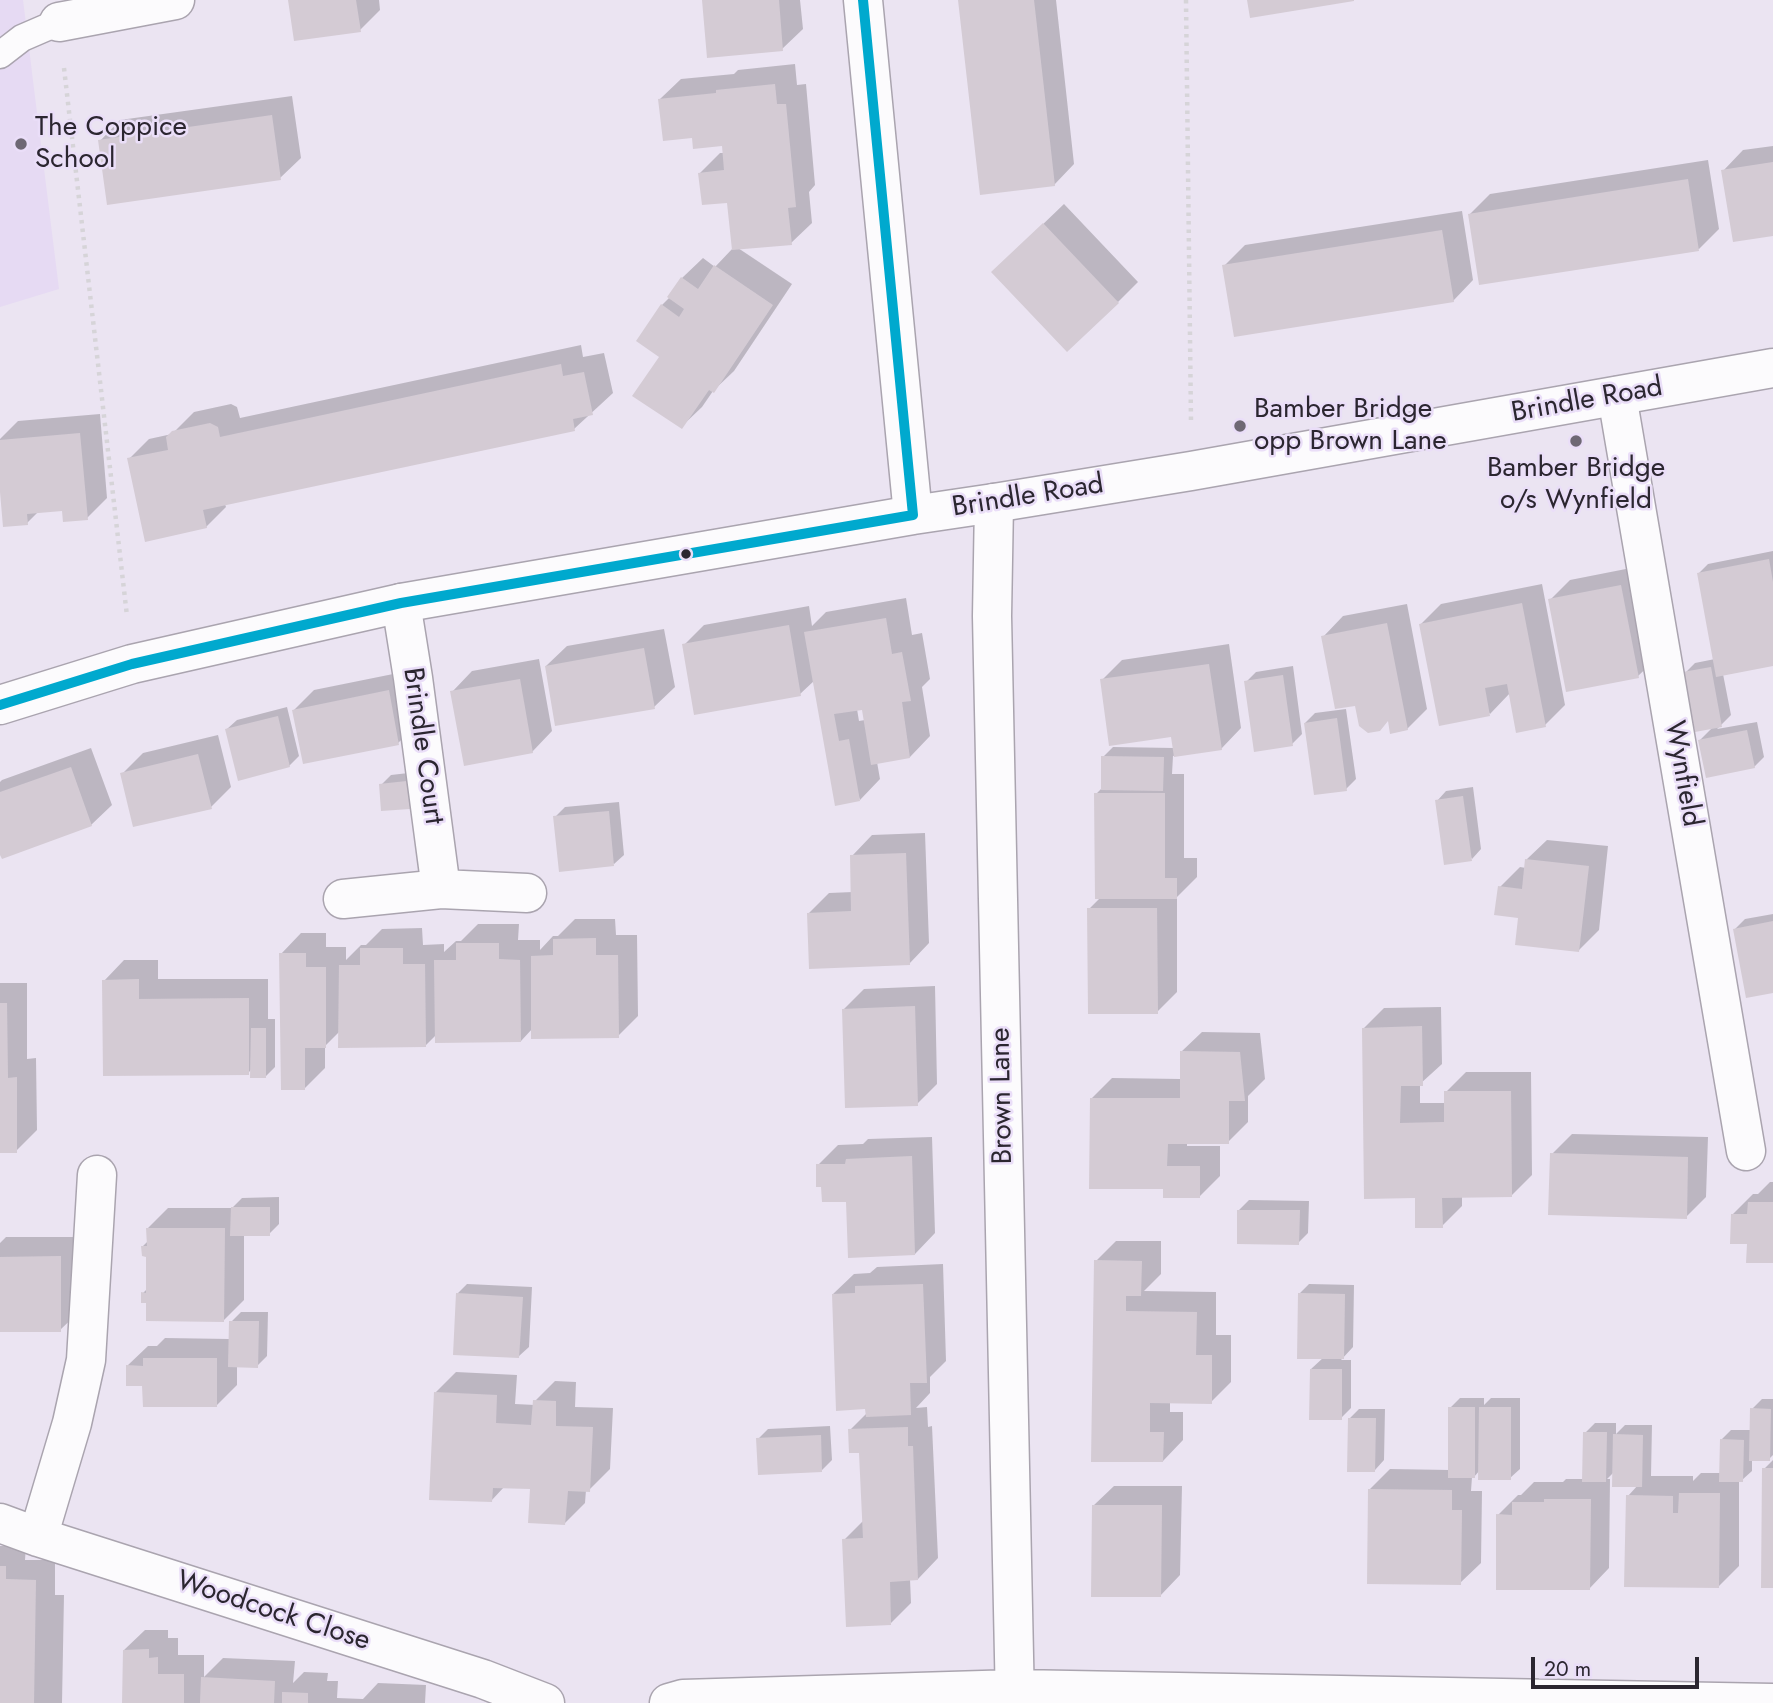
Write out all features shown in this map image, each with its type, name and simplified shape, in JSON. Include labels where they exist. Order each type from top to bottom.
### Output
[{"type":"street","points":[[59,22],[175,0]]},
{"type":"street","points":[[863,0],[913,514]]},
{"type":"street","name":"Brindle Road","points":[[0,705],[132,664],[401,603],[913,514],[1191,471],[1773,368]]},
{"type":"street","name":"Wynfield","points":[[1617,396],[1746,1152]]},
{"type":"street","name":"Brown Lane","points":[[995,503],[993,630],[1015,1696]]},
{"type":"street","name":"Brindle Court","points":[[401,603],[441,889]]},
{"type":"street","points":[[343,899],[441,889],[527,893]]},
{"type":"street","points":[[38,1537],[72,1423],[86,1360],[97,1175]]},
{"type":"street","name":"Woodcock Close","points":[[0,1523],[483,1691],[545,1703]]},
{"type":"street","points":[[669,1703],[683,1699],[1015,1696],[1773,1703]]},
{"type":"lane","points":[[0,55],[22,38],[59,22]]},
{"type":"path","points":[[1186,0],[1191,471]]},
{"type":"path","points":[[59,22],[132,664]]},
{"type":"shaded area","name":"The Coppice School","points":[[0,0],[23,0],[59,289],[0,307]]},
{"type":"building","points":[[288,0],[356,0],[361,32],[294,41]]},
{"type":"building","points":[[702,0],[779,0],[783,51],[707,58]]},
{"type":"building","points":[[958,0],[1034,0],[1055,186],[980,195]]},
{"type":"building","points":[[1247,0],[1354,0],[1354,1],[1250,18]]},
{"type":"building","points":[[775,84],[777,104],[786,104],[796,207],[788,208],[792,245],[732,250],[727,203],[702,205],[698,173],[724,170],[722,146],[693,149],[692,138],[663,141],[658,99]]},
{"type":"building","points":[[272,115],[281,180],[107,205],[98,140]]},
{"type":"building","points":[[1773,162],[1773,236],[1733,242],[1721,170]]},
{"type":"building","points":[[1688,179],[1699,251],[1479,285],[1468,214]]},
{"type":"building","points":[[1043,223],[1119,303],[1067,352],[991,272]]},
{"type":"building","points":[[1442,230],[1454,302],[1234,337],[1222,265]]},
{"type":"building","points":[[714,265],[773,305],[714,393],[709,390],[682,429],[632,396],[659,357],[636,341],[661,304],[679,317],[684,309],[667,297],[681,277],[698,289]]},
{"type":"building","points":[[561,364],[563,376],[584,372],[593,415],[573,419],[575,431],[203,510],[207,528],[145,542],[127,458],[168,450],[166,437],[172,431],[210,423],[218,427],[220,437]]},
{"type":"building","points":[[80,433],[88,520],[63,522],[62,511],[27,514],[28,525],[3,527],[0,440]]},
{"type":"building","points":[[1769,559],[1773,582],[1773,666],[1716,677],[1697,573]]},
{"type":"building","points":[[1621,585],[1639,678],[1566,692],[1548,599]]},
{"type":"building","points":[[1522,603],[1546,727],[1516,733],[1507,684],[1485,688],[1490,716],[1439,726],[1419,624]]},
{"type":"building","points":[[886,618],[892,654],[902,652],[911,701],[902,702],[910,758],[871,765],[862,710],[834,714],[839,741],[849,739],[860,801],[835,806],[804,632]]},
{"type":"building","points":[[1387,623],[1408,730],[1390,734],[1388,721],[1380,731],[1368,733],[1359,726],[1355,706],[1335,709],[1321,636]]},
{"type":"building","points":[[789,625],[801,696],[694,715],[682,644]]},
{"type":"building","points":[[644,648],[655,709],[555,726],[545,666]]},
{"type":"building","points":[[1209,664],[1222,750],[1174,757],[1171,737],[1109,746],[1100,679]]},
{"type":"building","points":[[1711,667],[1722,727],[1695,732],[1683,672]]},
{"type":"building","points":[[1283,675],[1293,746],[1254,752],[1244,681]]},
{"type":"building","points":[[520,679],[533,753],[464,766],[450,691]]},
{"type":"building","points":[[389,690],[399,745],[303,764],[292,710]]},
{"type":"building","points":[[278,716],[290,767],[238,781],[225,729]]},
{"type":"building","points":[[1337,718],[1347,791],[1314,795],[1304,723]]},
{"type":"building","points":[[1747,730],[1755,768],[1706,778],[1698,740]]},
{"type":"building","points":[[198,754],[212,809],[133,827],[120,773]]},
{"type":"building","points":[[1101,756],[1164,757],[1163,791],[1101,790]]},
{"type":"building","points":[[71,767],[92,826],[2,859],[0,792]]},
{"type":"building","points":[[407,781],[410,809],[381,811],[379,784]]},
{"type":"building","points":[[1094,793],[1165,793],[1165,878],[1177,878],[1177,899],[1095,899]]},
{"type":"building","points":[[1463,796],[1472,861],[1444,865],[1435,800]]},
{"type":"building","points":[[609,811],[614,866],[559,872],[553,816]]},
{"type":"building","points":[[906,853],[910,965],[809,969],[807,913],[851,911],[850,855]]},
{"type":"building","points":[[1525,859],[1589,866],[1579,952],[1515,945],[1518,918],[1494,915],[1498,886],[1522,889]]},
{"type":"building","points":[[1087,908],[1157,908],[1158,1014],[1088,1014]]},
{"type":"building","points":[[1773,921],[1773,993],[1746,998],[1733,929]]},
{"type":"building","points":[[596,938],[596,955],[618,955],[619,1038],[531,1039],[531,956],[553,955],[553,939]]},
{"type":"building","points":[[456,943],[499,943],[499,959],[520,960],[521,1042],[435,1043],[434,960],[456,960]]},
{"type":"building","points":[[360,948],[403,948],[403,964],[425,964],[426,1047],[338,1048],[339,965],[360,965]]},
{"type":"building","points":[[279,953],[306,953],[306,967],[326,967],[326,1048],[305,1048],[305,1090],[281,1090]]},
{"type":"building","points":[[139,979],[139,999],[249,998],[249,1075],[103,1076],[102,980]]},
{"type":"building","points":[[0,1003],[7,1003],[8,1078],[17,1077],[17,1153],[0,1153]]},
{"type":"building","points":[[915,1006],[918,1106],[845,1108],[842,1009]]},
{"type":"building","points":[[1422,1026],[1423,1086],[1401,1086],[1400,1123],[1444,1122],[1444,1091],[1511,1091],[1512,1197],[1442,1198],[1443,1228],[1415,1228],[1415,1198],[1364,1199],[1362,1028]]},
{"type":"building","points":[[251,1028],[266,1028],[266,1078],[250,1078]]},
{"type":"building","points":[[1180,1051],[1240,1052],[1245,1101],[1229,1101],[1229,1144],[1168,1144],[1167,1166],[1200,1166],[1200,1198],[1163,1198],[1163,1189],[1089,1189],[1090,1098],[1180,1098]]},
{"type":"building","points":[[1550,1153],[1688,1157],[1687,1219],[1548,1215]]},
{"type":"building","points":[[912,1156],[915,1255],[848,1258],[846,1202],[822,1202],[821,1187],[816,1187],[816,1164],[845,1164],[846,1159]]},
{"type":"building","points":[[1748,1202],[1773,1202],[1773,1263],[1746,1263],[1747,1244],[1730,1244],[1731,1214],[1747,1214]]},
{"type":"building","points":[[231,1207],[270,1207],[270,1236],[230,1236]]},
{"type":"building","points":[[1237,1210],[1300,1210],[1299,1245],[1237,1244]]},
{"type":"building","points":[[146,1228],[225,1228],[224,1322],[146,1321],[146,1303],[141,1303],[141,1292],[146,1293],[146,1257],[142,1256],[141,1246],[147,1246]]},
{"type":"building","points":[[61,1256],[61,1332],[0,1332],[0,1257]]},
{"type":"building","points":[[1094,1260],[1142,1261],[1141,1296],[1126,1296],[1126,1311],[1197,1312],[1196,1355],[1212,1355],[1212,1404],[1150,1403],[1150,1432],[1164,1432],[1163,1462],[1091,1462]]},
{"type":"building","points":[[923,1284],[927,1383],[910,1383],[911,1415],[866,1417],[865,1409],[836,1411],[832,1294],[855,1293],[855,1286]]},
{"type":"building","points":[[456,1293],[523,1297],[519,1358],[453,1355]]},
{"type":"building","points":[[1298,1293],[1345,1294],[1344,1359],[1297,1359]]},
{"type":"building","points":[[229,1321],[259,1321],[258,1368],[228,1367]]},
{"type":"building","points":[[143,1358],[217,1358],[217,1407],[143,1407],[142,1386],[126,1386],[126,1365],[143,1366]]},
{"type":"building","points":[[1310,1369],[1342,1369],[1342,1420],[1309,1420]]},
{"type":"building","points":[[434,1392],[497,1395],[496,1423],[531,1425],[533,1400],[556,1401],[556,1426],[593,1427],[590,1492],[568,1491],[565,1525],[528,1523],[530,1489],[493,1488],[492,1502],[429,1500]]},
{"type":"building","points":[[1448,1407],[1475,1407],[1475,1478],[1448,1478]]},
{"type":"building","points":[[1479,1407],[1511,1407],[1511,1480],[1478,1480]]},
{"type":"building","points":[[1750,1408],[1771,1409],[1770,1461],[1749,1461]]},
{"type":"building","points":[[1348,1418],[1376,1418],[1375,1472],[1347,1472]]},
{"type":"building","points":[[908,1427],[908,1446],[913,1446],[918,1580],[890,1582],[891,1625],[846,1627],[842,1539],[863,1538],[859,1453],[849,1453],[848,1429]]},
{"type":"building","points":[[1583,1432],[1607,1432],[1606,1482],[1582,1482]]},
{"type":"building","points":[[1613,1434],[1643,1435],[1642,1487],[1612,1487]]},
{"type":"building","points":[[821,1435],[822,1472],[758,1475],[756,1438]]},
{"type":"building","points":[[1720,1439],[1744,1440],[1743,1482],[1719,1482]]},
{"type":"building","points":[[1762,1468],[1773,1468],[1773,1588],[1761,1588]]},
{"type":"building","points":[[1368,1489],[1452,1490],[1452,1510],[1462,1510],[1461,1585],[1367,1584]]},
{"type":"building","points":[[1679,1493],[1720,1493],[1719,1588],[1624,1587],[1626,1495],[1673,1496],[1673,1513],[1678,1513]]},
{"type":"building","points":[[1544,1499],[1591,1499],[1590,1590],[1496,1590],[1496,1514],[1512,1515],[1512,1502],[1544,1502]]},
{"type":"building","points":[[1092,1505],[1162,1505],[1161,1597],[1091,1597]]},
{"type":"building","points":[[0,1566],[6,1566],[6,1579],[36,1580],[34,1703],[0,1703]]},
{"type":"building","points":[[149,1649],[149,1658],[158,1657],[158,1674],[184,1674],[184,1703],[122,1703],[123,1650]]},
{"type":"building","points":[[201,1677],[275,1681],[274,1703],[200,1703]]},
{"type":"building","points":[[282,1692],[308,1693],[308,1703],[282,1703]]},
{"type":"transit line","points":[[863,0],[913,515]]},
{"type":"transit line","points":[[0,705],[132,664],[401,603],[913,515]]},
{"type":"place","name":"The Coppice School","points":[[21,144]]},
{"type":"place","name":"Bamber Bridge opp Brown Lane","points":[[1240,426]]},
{"type":"place","name":"Bamber Bridge o/s Wynfield","points":[[1576,441]]}]
